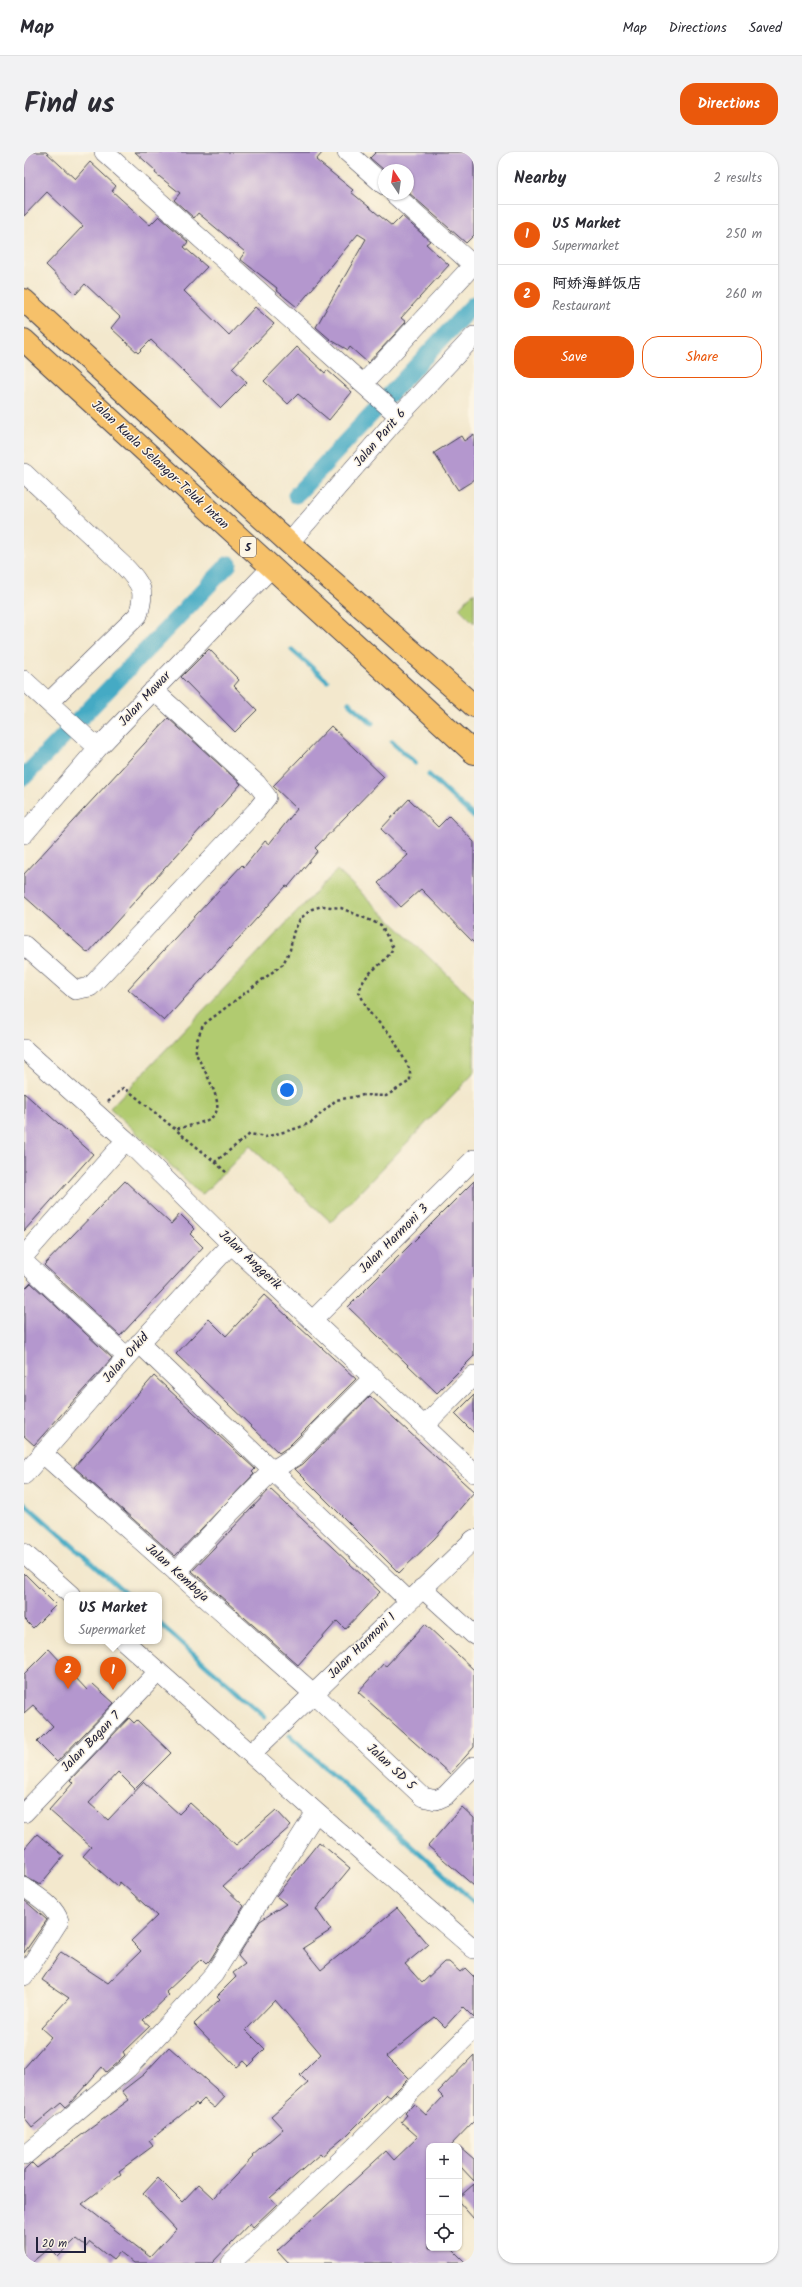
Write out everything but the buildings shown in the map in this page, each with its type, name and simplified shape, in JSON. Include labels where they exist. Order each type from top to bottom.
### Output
[{"type":"highway","name":"5","points":[[24,300],[289,544],[474,706]]},
{"type":"highway","name":"Jalan Kuala Selangor-Teluk Intan","points":[[24,340],[474,753]]},
{"type":"street","points":[[104,152],[396,413]]},
{"type":"street","points":[[347,152],[378,180]]},
{"type":"street","points":[[368,388],[474,264],[401,200]]},
{"type":"street","name":"Jalan Parit 6","points":[[289,544],[396,413],[472,343]]},
{"type":"street","points":[[24,473],[125,567],[138,581],[144,598],[138,615],[53,705]]},
{"type":"street","name":"Jalan Mawar","points":[[24,834],[98,748],[271,568]]},
{"type":"street","points":[[24,680],[53,705],[98,748]]},
{"type":"street","points":[[24,945],[75,990],[90,987],[267,798],[257,784],[153,690]]},
{"type":"street","name":"Jalan Anggerik","points":[[24,1049],[126,1140],[231,1244],[425,1425],[474,1473]]},
{"type":"street","points":[[24,1256],[126,1140]]},
{"type":"street","name":"Jalan Harmoni 3","points":[[313,1320],[474,1159]]},
{"type":"street","name":"Jalan Orkid","points":[[25,1470],[231,1244]]},
{"type":"street","points":[[24,1262],[133,1350],[415,1594],[474,1635]]},
{"type":"street","points":[[425,1425],[474,1375]]},
{"type":"street","points":[[176,1572],[229,1514],[272,1471],[295,1456],[374,1377]]},
{"type":"street","name":"Jalan Kemboja","points":[[42,1453],[313,1693]]},
{"type":"street","name":"Jalan Harmoni 1","points":[[251,1754],[415,1594],[474,1539]]},
{"type":"street","points":[[24,1553],[68,1592]]},
{"type":"street","points":[[127,1644],[316,1812],[474,1949]]},
{"type":"street","name":"Jalan Bagan 7","points":[[24,1813],[158,1672]]},
{"type":"street","name":"Jalan SD 5","points":[[313,1693],[424,1797],[436,1800],[445,1796],[474,1766]]},
{"type":"street","points":[[24,2156],[128,2068],[214,1974],[316,1812]]},
{"type":"street","points":[[24,1887],[52,1908],[60,1921],[24,1976]]},
{"type":"street","points":[[231,2263],[359,2143],[474,2029]]},
{"type":"path","points":[[176,1129],[195,1125],[213,1118],[218,1109],[217,1096],[196,1052],[197,1039],[203,1025],[283,964],[290,950],[293,934],[301,918],[312,909],[322,906],[341,908],[382,925],[393,948],[388,959],[362,981],[359,992],[369,1012],[393,1038],[410,1070],[410,1081],[386,1096],[364,1095],[336,1100],[312,1122],[298,1128],[265,1137],[250,1134],[215,1162]]},
{"type":"path","points":[[96,1113],[123,1088],[176,1129],[228,1174]]},
{"type":"green space","points":[[474,592],[474,623],[459,608]]},
{"type":"green space","points":[[337,870],[474,1000],[474,1073],[331,1222],[250,1146],[202,1195],[110,1108]]},
{"type":"waterway","points":[[296,495],[474,304]]},
{"type":"waterway","points":[[24,777],[229,564]]},
{"type":"waterway","points":[[292,650],[327,681]]},
{"type":"waterway","points":[[349,703],[372,723]]},
{"type":"waterway","points":[[392,742],[415,763]]},
{"type":"waterway","points":[[429,775],[474,817]]},
{"type":"waterway","points":[[24,1503],[125,1592]]},
{"type":"waterway","points":[[162,1626],[265,1717]]},
{"type":"waterway","points":[[290,1736],[474,1902]]},
{"type":"place","name":"阿娇海鲜饭店","points":[[68,1689]]},
{"type":"place","name":"US Market","points":[[113,1690]]}]
